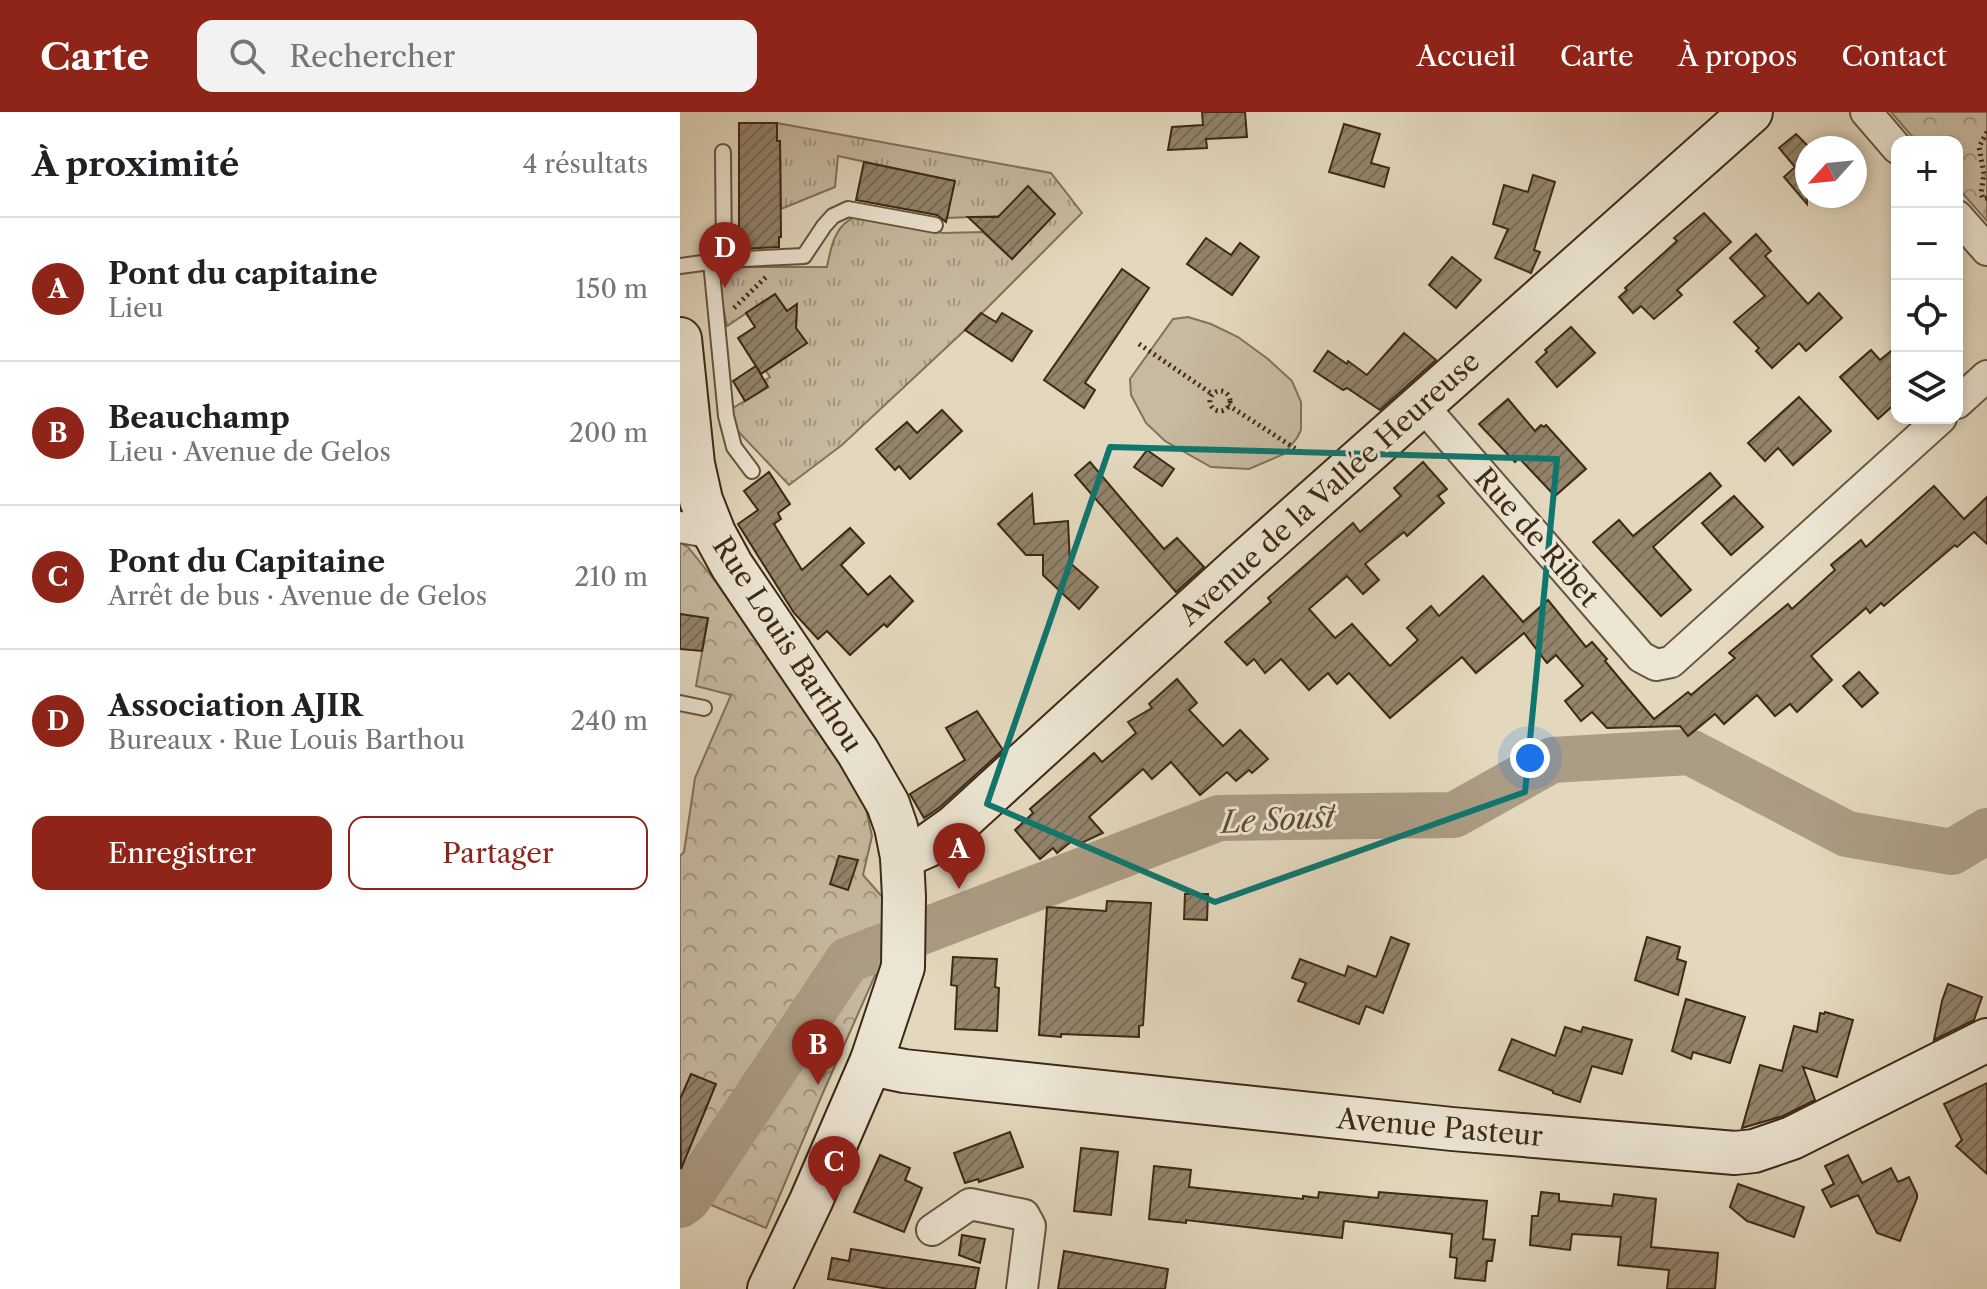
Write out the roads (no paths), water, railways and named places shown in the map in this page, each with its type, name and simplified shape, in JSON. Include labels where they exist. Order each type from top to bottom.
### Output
[{"type":"street","name":"Avenue de la Vallée Heureuse","points":[[903,877],[927,846],[955,826],[1238,568],[1751,112]]},
{"type":"street","points":[[1866,112],[1891,141]]},
{"type":"street","points":[[1963,223],[1987,250]]},
{"type":"street","name":"Rue Louis Barthou","points":[[698,332],[686,469],[701,500],[697,530],[732,566],[866,765],[888,804],[896,827],[903,877],[903,967],[872,1060],[769,1289]]},
{"type":"street","points":[[1963,398],[1987,376]]},
{"type":"street","name":"Rue de Ribet","points":[[1422,405],[1641,657],[1656,665],[1671,662],[1934,424]]},
{"type":"street","name":"Avenue Pasteur","points":[[872,1060],[890,1068],[936,1075],[1452,1129],[1735,1153],[1754,1151],[1792,1138],[1987,1040]]},
{"type":"street","points":[[932,1230],[970,1204],[1024,1215],[1030,1226],[1022,1289]]},
{"type":"lane","points":[[723,152],[718,261],[698,332],[734,447],[752,471]]},
{"type":"lane","points":[[680,266],[804,256],[833,216],[848,209],[935,225]]},
{"type":"lane","points":[[680,703],[704,708]]},
{"type":"waterway","name":"Le Soust","points":[[680,1205],[688,1199],[848,960],[1219,818],[1454,815],[1552,760],[1690,752],[1847,834],[1952,852],[1987,831]]},
{"type":"place","name":"Association AJIR","points":[[725,288]]},
{"type":"place","name":"Pont du capitaine","points":[[959,889]]},
{"type":"place","name":"Beauchamp","points":[[818,1085]]},
{"type":"place","name":"Pont du Capitaine","points":[[834,1202]]}]
